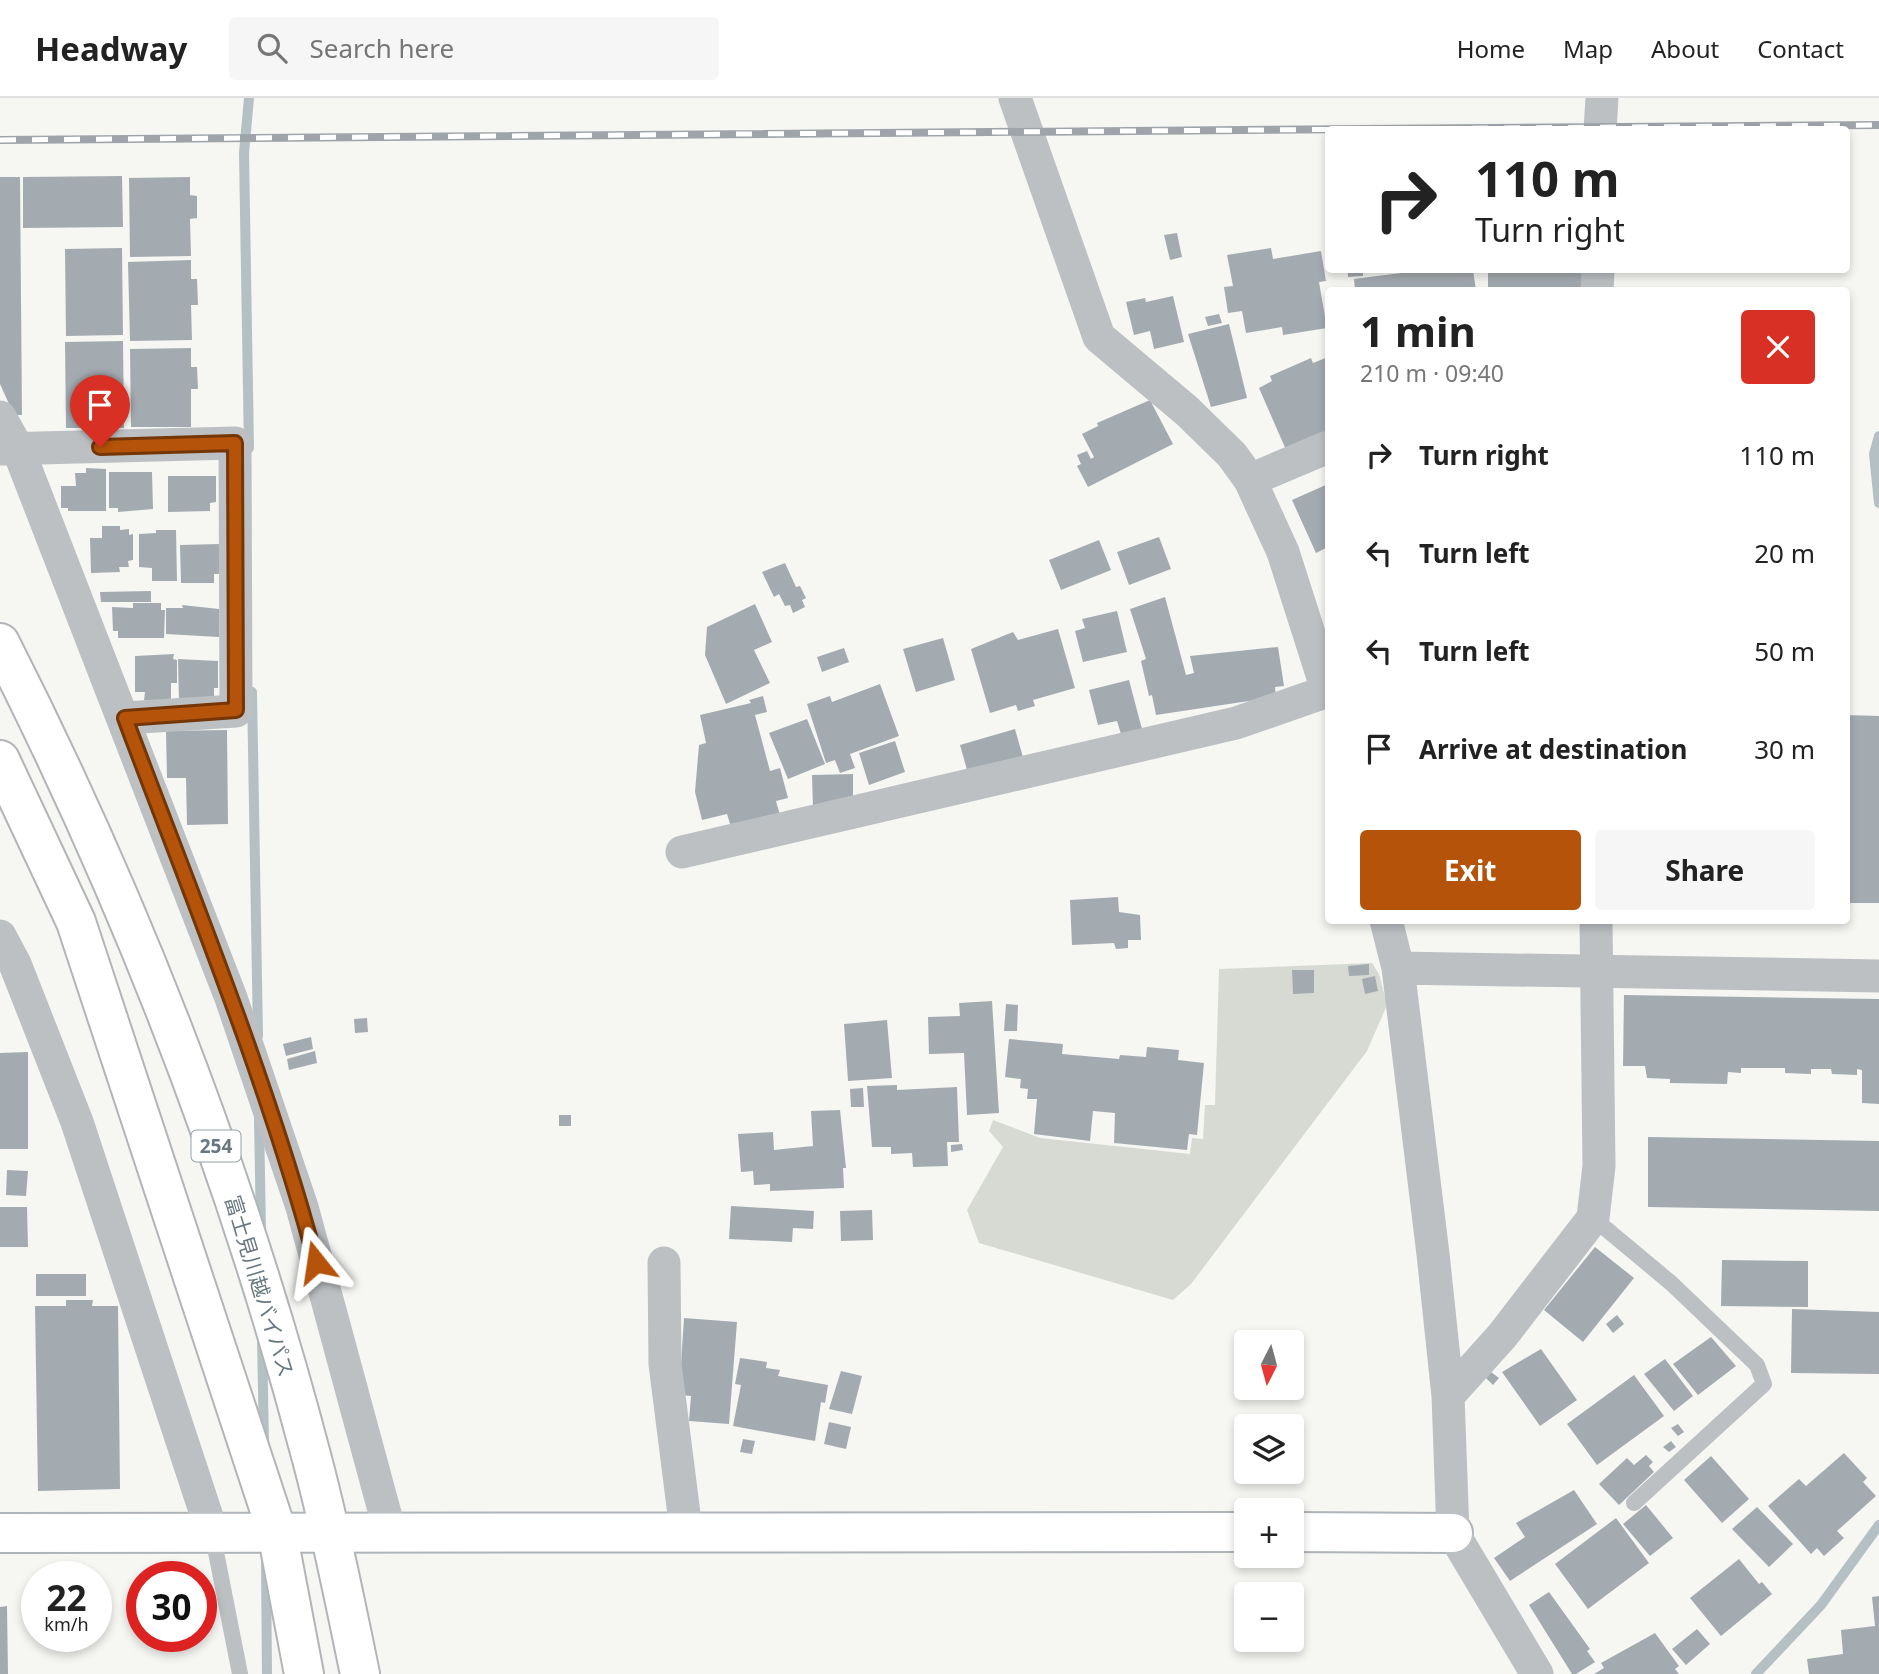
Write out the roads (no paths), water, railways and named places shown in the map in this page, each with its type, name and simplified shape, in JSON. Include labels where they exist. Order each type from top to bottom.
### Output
[{"type":"main road","name":"富士見川越バイパス","points":[[0,643],[51,744],[174,1032],[250,1248],[313,1460],[360,1674]]},
{"type":"main road","points":[[0,760],[76,922],[277,1532],[304,1674]]},
{"type":"main road","points":[[0,1533],[686,1530],[1234,1532]]},
{"type":"main road","points":[[1304,1532],[1453,1532]]},
{"type":"street","points":[[1015,98],[1099,337],[1186,411],[1232,455],[1250,480],[1283,552],[1325,683]]},
{"type":"street","points":[[1600,126],[1602,98]]},
{"type":"street","points":[[0,416],[9,449],[125,718],[231,998],[302,1208],[390,1532]]},
{"type":"street","points":[[9,449],[235,443],[236,710],[125,718]]},
{"type":"street","points":[[1250,480],[1325,448]]},
{"type":"street","points":[[682,852],[1236,723],[1325,693]]},
{"type":"street","points":[[1387,924],[1398,968],[1448,1396],[1453,1532],[1536,1674]]},
{"type":"street","points":[[1448,1396],[1502,1336],[1593,1218],[1599,1166],[1596,924]]},
{"type":"street","points":[[0,936],[12,985],[81,1135],[212,1532]]},
{"type":"street","points":[[1398,968],[1879,976]]},
{"type":"street","points":[[664,1264],[664,1364],[686,1530]]},
{"type":"lane","points":[[1593,1218],[1671,1283],[1757,1365],[1764,1384],[1634,1503]]},
{"type":"lane","points":[[212,1532],[240,1674]]},
{"type":"waterway","points":[[249,98],[244,153],[249,448]]},
{"type":"waterway","points":[[1879,436],[1874,454],[1879,503]]},
{"type":"waterway","points":[[252,692],[258,1036]]},
{"type":"waterway","points":[[259,1119],[261,1232]]},
{"type":"waterway","points":[[262,1339],[264,1442]]},
{"type":"waterway","points":[[1756,1674],[1821,1605],[1879,1525]]},
{"type":"waterway","points":[[266,1563],[267,1674]]},
{"type":"railway","points":[[1754,126],[1879,125]]},
{"type":"railway","points":[[0,140],[1325,129]]}]
